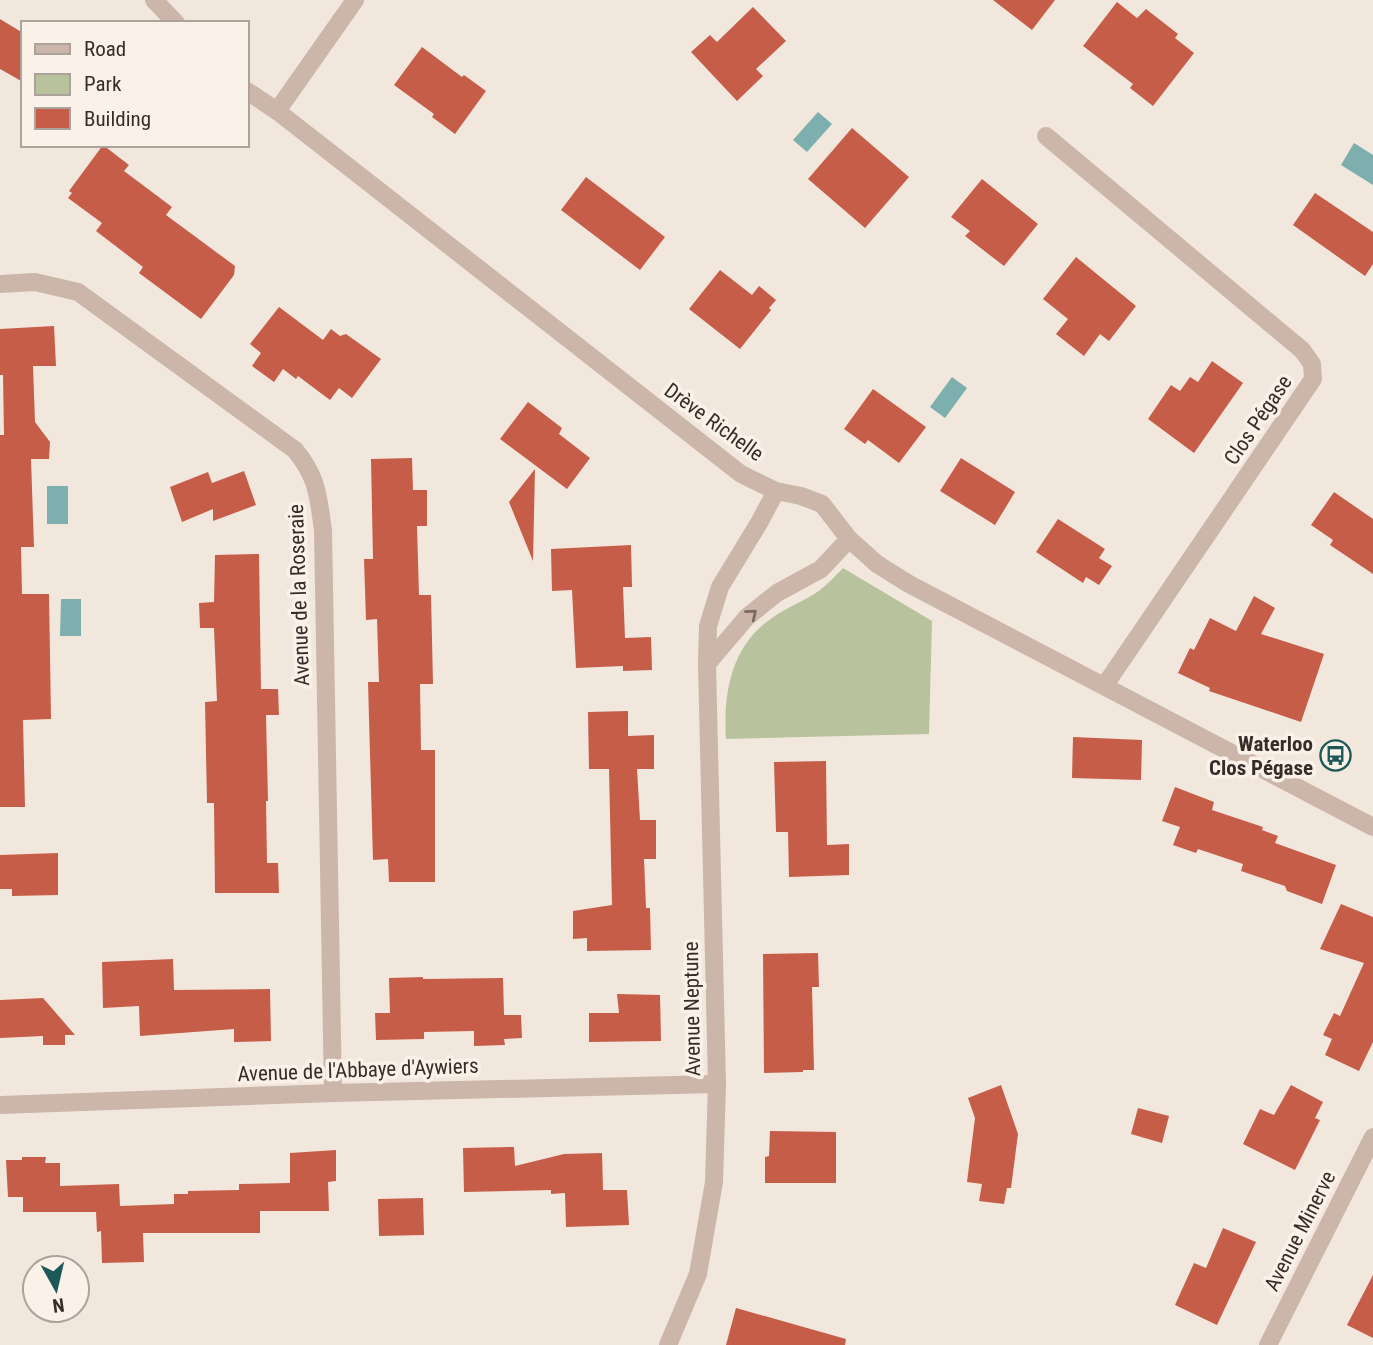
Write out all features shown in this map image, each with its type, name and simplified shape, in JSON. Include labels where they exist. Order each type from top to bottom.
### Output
[{"type":"street","points":[[154,0],[174,21]]},
{"type":"street","points":[[277,111],[355,0]]},
{"type":"street","name":"Drève Richelle","points":[[248,92],[277,111],[741,474],[776,491],[822,503],[849,539],[877,564],[909,584],[1373,827]]},
{"type":"street","name":"Clos Pégase","points":[[1046,136],[1302,350],[1311,364],[1312,380],[1105,685]]},
{"type":"street","name":"Avenue de la Roseraie","points":[[0,284],[35,282],[78,292],[295,450],[309,467],[316,488],[323,530],[333,1093]]},
{"type":"street","name":"Avenue Neptune","points":[[667,1345],[698,1274],[714,1182],[717,1084],[708,626],[719,586],[760,523],[776,491]]},
{"type":"street","points":[[707,664],[747,617],[777,593],[821,569],[849,539]]},
{"type":"street","name":"Avenue de l'Abbaye d'Aywiers","points":[[0,1105],[333,1093],[717,1084]]},
{"type":"street","name":"Avenue Minerve","points":[[1268,1345],[1373,1137]]},
{"type":"green space","points":[[843,568],[932,621],[929,734],[726,739],[728,688],[747,642],[772,618],[820,590]]},
{"type":"water","points":[[818,112],[832,124],[807,152],[793,140]]},
{"type":"water","points":[[1354,143],[1373,155],[1373,185],[1341,165]]},
{"type":"water","points":[[952,377],[967,388],[945,418],[930,407]]},
{"type":"water","points":[[47,486],[68,486],[68,524],[47,524]]},
{"type":"water","points":[[61,599],[81,599],[81,636],[60,636]]},
{"type":"building","points":[[993,0],[1055,0],[1032,30]]},
{"type":"building","points":[[1117,2],[1137,18],[1146,9],[1178,34],[1175,38],[1194,53],[1153,106],[1130,88],[1133,84],[1083,46]]},
{"type":"building","points":[[753,7],[786,41],[756,69],[763,76],[737,101],[691,52],[710,35],[717,42]]},
{"type":"building","points":[[0,19],[21,32],[21,81],[0,69]]},
{"type":"building","points":[[422,47],[486,91],[455,134],[432,117],[434,114],[394,85]]},
{"type":"building","points":[[852,128],[909,177],[865,228],[808,179]]},
{"type":"building","points":[[102,147],[106,147],[129,165],[124,171],[172,207],[166,215],[235,266],[234,275],[201,319],[139,273],[143,267],[96,231],[102,223],[68,198],[72,193],[69,191]]},
{"type":"building","points":[[586,177],[665,237],[640,270],[561,210]]},
{"type":"building","points":[[982,179],[1038,224],[1004,266],[965,236],[970,231],[951,217]]},
{"type":"building","points":[[1315,193],[1373,232],[1373,264],[1365,276],[1293,225]]},
{"type":"building","points":[[1076,257],[1136,306],[1109,341],[1100,334],[1084,356],[1056,334],[1068,319],[1043,299]]},
{"type":"building","points":[[720,270],[752,295],[759,286],[776,300],[740,349],[689,309]]},
{"type":"building","points":[[279,307],[323,340],[331,329],[340,336],[346,334],[381,359],[352,398],[339,388],[330,400],[298,376],[296,379],[283,369],[274,382],[252,366],[261,353],[250,344]]},
{"type":"building","points":[[54,326],[56,366],[33,366],[35,422],[50,442],[49,459],[31,459],[34,547],[21,547],[22,594],[49,594],[51,719],[23,720],[25,807],[0,807],[0,435],[4,435],[0,329]]},
{"type":"building","points":[[1212,361],[1243,383],[1194,453],[1148,419],[1171,385],[1180,391],[1190,377],[1198,382]]},
{"type":"building","points":[[873,389],[926,427],[899,463],[868,440],[865,444],[844,429]]},
{"type":"building","points":[[528,402],[562,428],[559,434],[590,458],[567,489],[500,439]]},
{"type":"building","points":[[412,458],[413,490],[427,490],[427,526],[417,526],[419,595],[431,595],[433,684],[420,684],[421,750],[435,750],[435,882],[389,882],[388,859],[373,860],[368,682],[379,682],[377,619],[366,620],[364,559],[373,559],[371,459]]},
{"type":"building","points":[[961,458],[1015,492],[995,525],[940,491]]},
{"type":"building","points":[[535,469],[533,561],[509,502]]},
{"type":"building","points":[[244,471],[256,505],[213,521],[213,509],[182,522],[170,487],[208,472],[212,483]]},
{"type":"building","points":[[1334,492],[1373,519],[1373,574],[1330,545],[1333,540],[1311,525]]},
{"type":"building","points":[[1058,519],[1105,549],[1099,558],[1112,566],[1099,585],[1086,577],[1083,583],[1036,552]]},
{"type":"building","points":[[631,545],[632,587],[623,587],[625,638],[651,637],[652,670],[623,671],[623,666],[576,668],[572,590],[552,591],[551,549]]},
{"type":"building","points":[[259,554],[261,689],[278,689],[279,715],[266,715],[266,801],[267,863],[278,863],[279,893],[215,893],[214,803],[207,803],[205,702],[217,701],[214,628],[200,628],[199,603],[214,602],[215,555]]},
{"type":"building","points":[[1254,596],[1275,608],[1261,634],[1324,654],[1301,722],[1209,691],[1210,688],[1178,673],[1190,648],[1194,650],[1210,618],[1236,631]]},
{"type":"building","points":[[628,711],[628,736],[654,735],[654,769],[637,769],[640,820],[656,820],[656,859],[644,859],[646,908],[650,908],[651,950],[587,951],[587,938],[573,939],[573,911],[612,905],[609,769],[589,769],[588,712]]},
{"type":"building","points":[[1073,737],[1142,740],[1141,780],[1072,778]]},
{"type":"building","points":[[826,761],[827,845],[849,844],[849,875],[789,877],[788,832],[776,832],[774,762]]},
{"type":"building","points":[[1175,787],[1214,802],[1212,810],[1263,827],[1262,830],[1278,836],[1275,843],[1336,865],[1322,904],[1287,891],[1285,886],[1241,871],[1243,864],[1198,849],[1196,853],[1173,845],[1180,827],[1162,821]]},
{"type":"building","points":[[58,853],[58,895],[12,896],[12,889],[0,889],[0,855]]},
{"type":"building","points":[[1341,904],[1373,917],[1373,1042],[1359,1071],[1325,1055],[1332,1039],[1323,1035],[1334,1013],[1340,1016],[1364,963],[1320,949]]},
{"type":"building","points":[[818,953],[819,987],[812,987],[814,1070],[764,1073],[763,954]]},
{"type":"building","points":[[173,959],[174,990],[270,989],[271,1041],[234,1042],[234,1029],[140,1036],[139,1006],[103,1008],[102,962]]},
{"type":"building","points":[[389,978],[503,978],[504,1015],[521,1015],[522,1038],[504,1039],[505,1045],[474,1046],[474,1031],[424,1032],[424,1039],[376,1040],[375,1013],[390,1013]]},
{"type":"building","points":[[617,994],[660,995],[661,1041],[589,1042],[589,1013],[619,1013]]},
{"type":"building","points":[[43,998],[75,1035],[65,1035],[65,1045],[43,1045],[43,1036],[0,1038],[0,1000]]},
{"type":"building","points":[[1001,1085],[1018,1134],[1011,1188],[1007,1188],[1004,1204],[979,1201],[982,1184],[967,1182],[975,1118],[968,1098]]},
{"type":"building","points":[[1291,1085],[1323,1102],[1315,1118],[1320,1120],[1295,1170],[1243,1144],[1260,1109],[1274,1115]]},
{"type":"building","points":[[1138,1108],[1169,1116],[1162,1143],[1131,1134]]},
{"type":"building","points":[[770,1131],[836,1132],[836,1183],[765,1183],[765,1157],[769,1156]]},
{"type":"building","points":[[514,1147],[515,1166],[564,1154],[602,1153],[603,1190],[627,1190],[629,1225],[566,1227],[565,1193],[551,1194],[551,1190],[464,1192],[463,1148]]},
{"type":"building","points":[[336,1150],[336,1181],[328,1182],[329,1211],[260,1211],[260,1233],[143,1233],[144,1262],[102,1263],[101,1231],[97,1232],[96,1212],[23,1212],[23,1197],[8,1197],[6,1160],[22,1160],[22,1157],[46,1157],[45,1163],[60,1163],[60,1186],[119,1184],[120,1206],[174,1204],[174,1194],[188,1194],[188,1191],[239,1190],[239,1184],[290,1183],[290,1153]]},
{"type":"building","points":[[423,1198],[424,1235],[379,1236],[378,1199]]},
{"type":"building","points":[[1223,1228],[1256,1242],[1217,1325],[1175,1305],[1194,1263],[1206,1268]]},
{"type":"building","points":[[1373,1275],[1373,1338],[1347,1325]]},
{"type":"building","points":[[736,1308],[846,1339],[845,1345],[726,1345]]},
{"type":"place","name":"Waterloo Clos Pégase","points":[[1336,756]]}]
